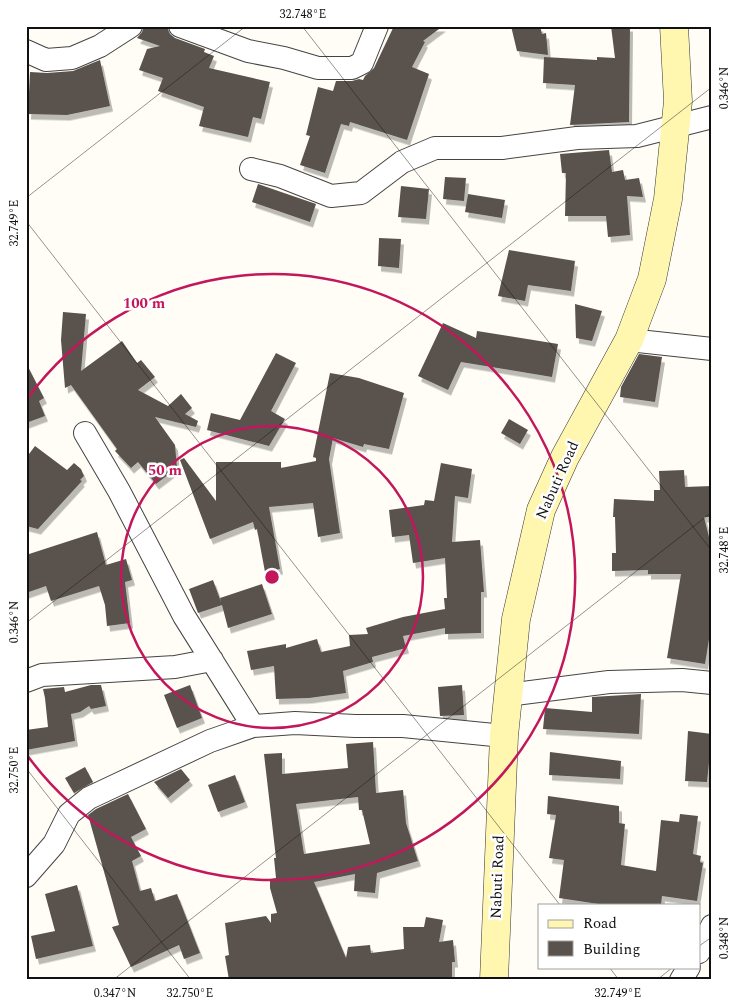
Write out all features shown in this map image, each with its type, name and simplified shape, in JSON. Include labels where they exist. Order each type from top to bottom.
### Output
[{"type":"street","points":[[26,51],[46,60],[72,58],[100,46],[131,26]]},
{"type":"street","points":[[180,26],[248,51],[284,58],[318,68],[352,68],[362,63],[377,26]]},
{"type":"street","name":"Nabuti Road","points":[[494,980],[504,736],[516,619],[541,510],[565,457],[629,340],[652,279],[668,199],[678,101],[674,26]]},
{"type":"street","points":[[251,169],[280,176],[331,196],[361,193],[402,162],[435,148],[502,148],[577,138],[637,136],[712,117]]},
{"type":"street","points":[[629,340],[712,349]]},
{"type":"street","points":[[85,432],[119,491],[184,616],[253,726]]},
{"type":"street","points":[[26,681],[42,675],[175,667],[212,660]]},
{"type":"street","points":[[508,695],[609,682],[682,680],[712,683]]},
{"type":"street","points":[[26,876],[54,844],[69,814],[89,798],[210,741],[253,726],[295,723],[403,726],[504,736]]},
{"type":"street","points":[[700,950],[712,926]]},
{"type":"street","points":[[681,980],[689,968]]},
{"type":"building","points":[[144,26],[167,27],[170,34],[175,38],[205,49],[204,52],[214,56],[209,68],[270,82],[261,119],[253,117],[248,137],[199,126],[204,107],[158,91],[163,78],[139,70],[147,49],[160,46],[137,38]]},
{"type":"building","points":[[394,26],[443,26],[423,41],[425,42],[412,67],[429,74],[407,140],[350,122],[349,126],[341,124],[325,173],[300,165],[310,136],[306,135],[318,87],[333,91],[336,81],[363,80],[374,68]]},
{"type":"building","points":[[511,26],[540,26],[542,34],[546,33],[548,55],[517,51]]},
{"type":"building","points":[[611,26],[630,26],[629,122],[570,125],[575,85],[543,83],[544,57],[597,60],[597,57],[615,58]]},
{"type":"building","points":[[100,60],[110,106],[67,115],[28,114],[30,72],[73,71]]},
{"type":"building","points":[[609,150],[612,172],[623,170],[625,180],[639,178],[643,197],[627,196],[630,235],[608,237],[606,216],[565,216],[566,173],[562,173],[560,154]]},
{"type":"building","points":[[445,177],[466,178],[464,201],[443,199]]},
{"type":"building","points":[[258,184],[316,204],[310,222],[252,202]]},
{"type":"building","points":[[401,186],[429,189],[426,219],[398,217]]},
{"type":"building","points":[[468,194],[505,200],[502,218],[465,212]]},
{"type":"building","points":[[379,238],[401,239],[399,268],[378,266]]},
{"type":"building","points":[[509,250],[575,261],[571,291],[528,285],[525,301],[498,296]]},
{"type":"building","points":[[575,304],[602,311],[592,341],[576,338]]},
{"type":"building","points":[[63,312],[86,314],[81,371],[122,341],[137,363],[141,360],[155,377],[138,390],[168,406],[181,394],[192,408],[185,414],[198,421],[196,427],[155,417],[175,445],[177,468],[156,484],[138,462],[131,468],[115,451],[117,449],[71,385],[65,388],[61,340]]},
{"type":"building","points":[[443,323],[476,338],[477,331],[558,344],[552,377],[461,362],[448,390],[418,376]]},
{"type":"building","points":[[276,353],[296,363],[271,411],[285,419],[269,446],[207,430],[211,413],[240,420]]},
{"type":"building","points":[[639,354],[662,357],[655,402],[620,397],[621,387]]},
{"type":"building","points":[[26,363],[44,398],[39,401],[45,416],[26,423]]},
{"type":"building","points":[[330,373],[359,378],[404,393],[389,449],[364,444],[363,447],[333,438],[329,459],[340,533],[318,537],[313,503],[269,507],[280,569],[265,572],[257,529],[255,530],[253,522],[210,539],[180,460],[184,458],[216,501],[216,462],[281,462],[281,468],[316,461],[316,458],[313,457]]},
{"type":"building","points":[[509,419],[528,430],[520,444],[501,433]]},
{"type":"building","points":[[35,446],[67,470],[74,463],[81,469],[84,476],[80,480],[82,481],[38,529],[26,526],[26,458]]},
{"type":"building","points":[[441,463],[472,469],[468,498],[455,496],[452,542],[480,540],[484,592],[481,592],[481,633],[445,634],[445,628],[403,636],[406,648],[372,657],[373,662],[343,671],[346,693],[309,698],[276,699],[274,666],[251,670],[247,651],[286,644],[286,648],[317,639],[321,652],[350,646],[349,635],[368,634],[366,628],[403,617],[445,609],[444,598],[447,598],[445,558],[413,563],[409,535],[392,537],[389,510],[424,505],[425,500],[434,501]]},
{"type":"building","points":[[684,470],[685,487],[712,486],[712,517],[704,517],[712,549],[712,621],[705,664],[667,658],[681,574],[648,574],[648,570],[612,571],[612,553],[616,553],[615,517],[613,517],[614,499],[654,501],[654,490],[660,490],[659,471]]},
{"type":"building","points":[[97,532],[106,565],[126,559],[132,580],[125,582],[130,623],[107,626],[105,605],[99,586],[51,601],[46,586],[26,593],[26,555]]},
{"type":"building","points":[[213,580],[221,602],[220,598],[262,584],[272,614],[228,628],[222,605],[198,613],[189,589]]},
{"type":"building","points":[[91,685],[101,685],[106,706],[91,709],[89,706],[80,712],[71,714],[75,741],[26,750],[26,730],[48,727],[43,689],[64,687],[65,692]]},
{"type":"building","points":[[190,685],[202,718],[177,728],[164,695]]},
{"type":"building","points":[[462,685],[464,715],[440,716],[438,687]]},
{"type":"building","points":[[641,694],[639,734],[543,729],[545,708],[592,712],[592,697]]},
{"type":"building","points":[[688,731],[712,734],[707,782],[685,781]]},
{"type":"building","points":[[373,742],[376,793],[403,790],[406,823],[418,861],[377,873],[375,893],[354,891],[355,874],[314,882],[346,958],[348,947],[370,945],[371,953],[404,949],[403,927],[424,927],[426,917],[443,920],[439,942],[453,940],[455,962],[452,962],[452,980],[229,980],[225,956],[229,955],[225,923],[266,916],[271,923],[271,914],[277,913],[270,888],[270,879],[276,878],[274,858],[276,858],[264,754],[282,753],[282,774],[348,768],[346,744]],"holes":[[[358,797],[359,810],[362,810],[370,844],[304,854],[296,804]]]},
{"type":"building","points":[[550,752],[621,761],[620,779],[549,775]]},
{"type":"building","points":[[85,767],[93,782],[74,793],[65,778]]},
{"type":"building","points":[[181,769],[190,780],[168,798],[154,782]]},
{"type":"building","points":[[235,775],[245,802],[218,812],[208,785]]},
{"type":"building","points":[[128,794],[146,829],[131,837],[141,856],[132,861],[140,891],[151,888],[155,901],[177,894],[200,953],[184,959],[179,945],[131,967],[112,927],[119,925],[88,815],[96,809]]},
{"type":"building","points":[[548,796],[619,806],[619,823],[625,824],[621,865],[656,871],[661,820],[679,822],[680,814],[698,816],[693,854],[701,856],[700,862],[703,863],[697,901],[662,896],[661,904],[598,904],[559,898],[564,860],[549,858],[556,815],[547,814]]},
{"type":"building","points":[[77,885],[93,946],[36,959],[31,936],[55,931],[45,894]]}]
